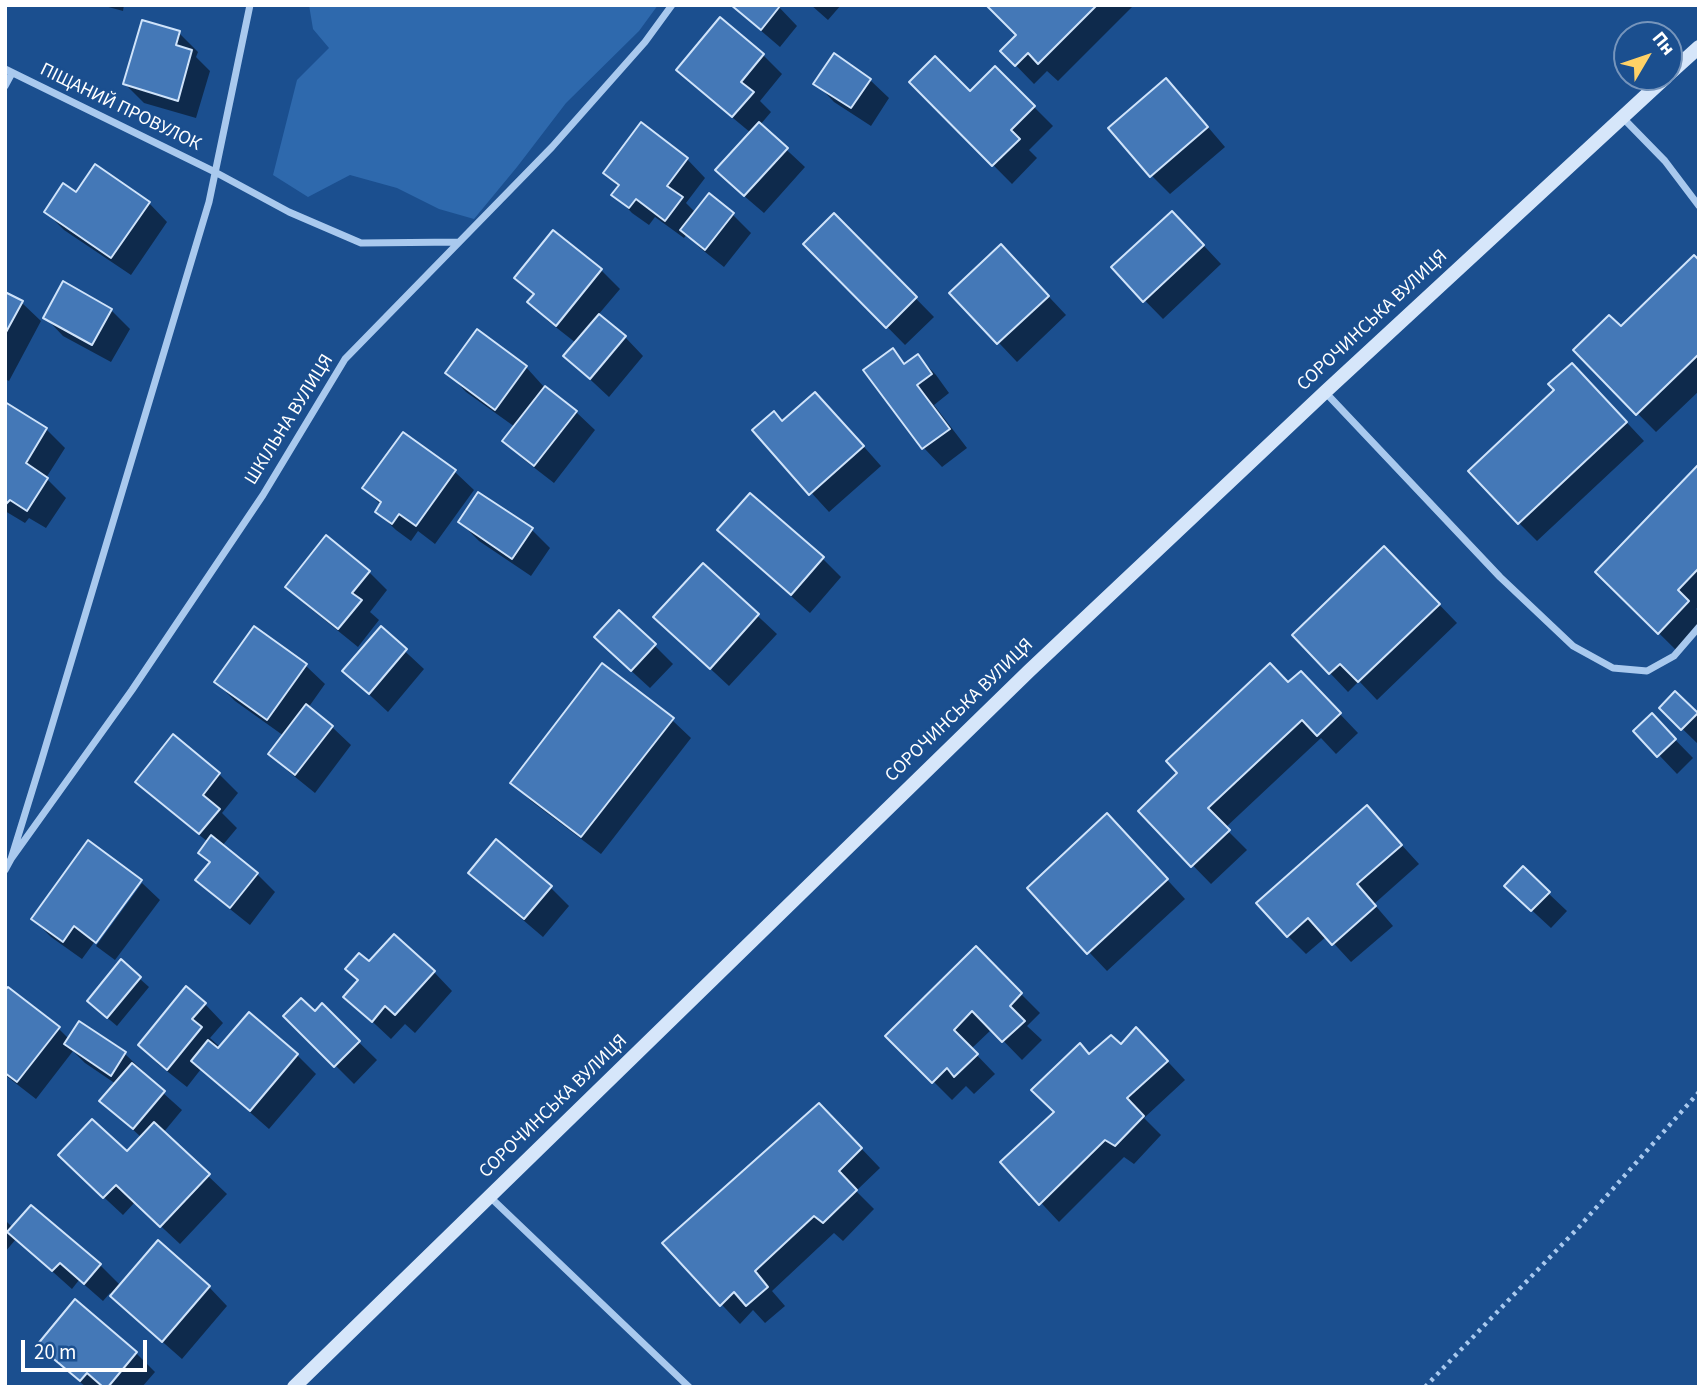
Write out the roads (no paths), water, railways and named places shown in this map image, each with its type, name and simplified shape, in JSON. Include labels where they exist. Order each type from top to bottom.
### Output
[{"type":"main road","name":"СОРОЧИНСЬКА ВУЛИЦЯ","points":[[1683,62],[1699,47]]},
{"type":"main road","name":"СОРОЧИНСЬКА ВУЛИЦЯ","points":[[295,1387],[1029,671],[1325,391],[1652,91]]},
{"type":"street","name":"ШКІЛЬНА ВУЛИЦЯ","points":[[11,859],[209,202],[250,5]]},
{"type":"street","name":"ШКІЛЬНА ВУЛИЦЯ","points":[[5,870],[132,690],[263,495],[345,359],[552,146],[645,42],[672,5]]},
{"type":"street","name":"ПІЩАНИЙ ПРОВУЛОК","points":[[5,86],[9,71],[215,172],[289,212],[360,243],[459,242]]},
{"type":"street","points":[[1623,118],[1665,160],[1699,206]]},
{"type":"street","points":[[1325,391],[1500,577],[1573,646],[1613,668],[1647,671],[1674,656],[1699,627]]},
{"type":"street","points":[[489,1196],[689,1387]]}]
